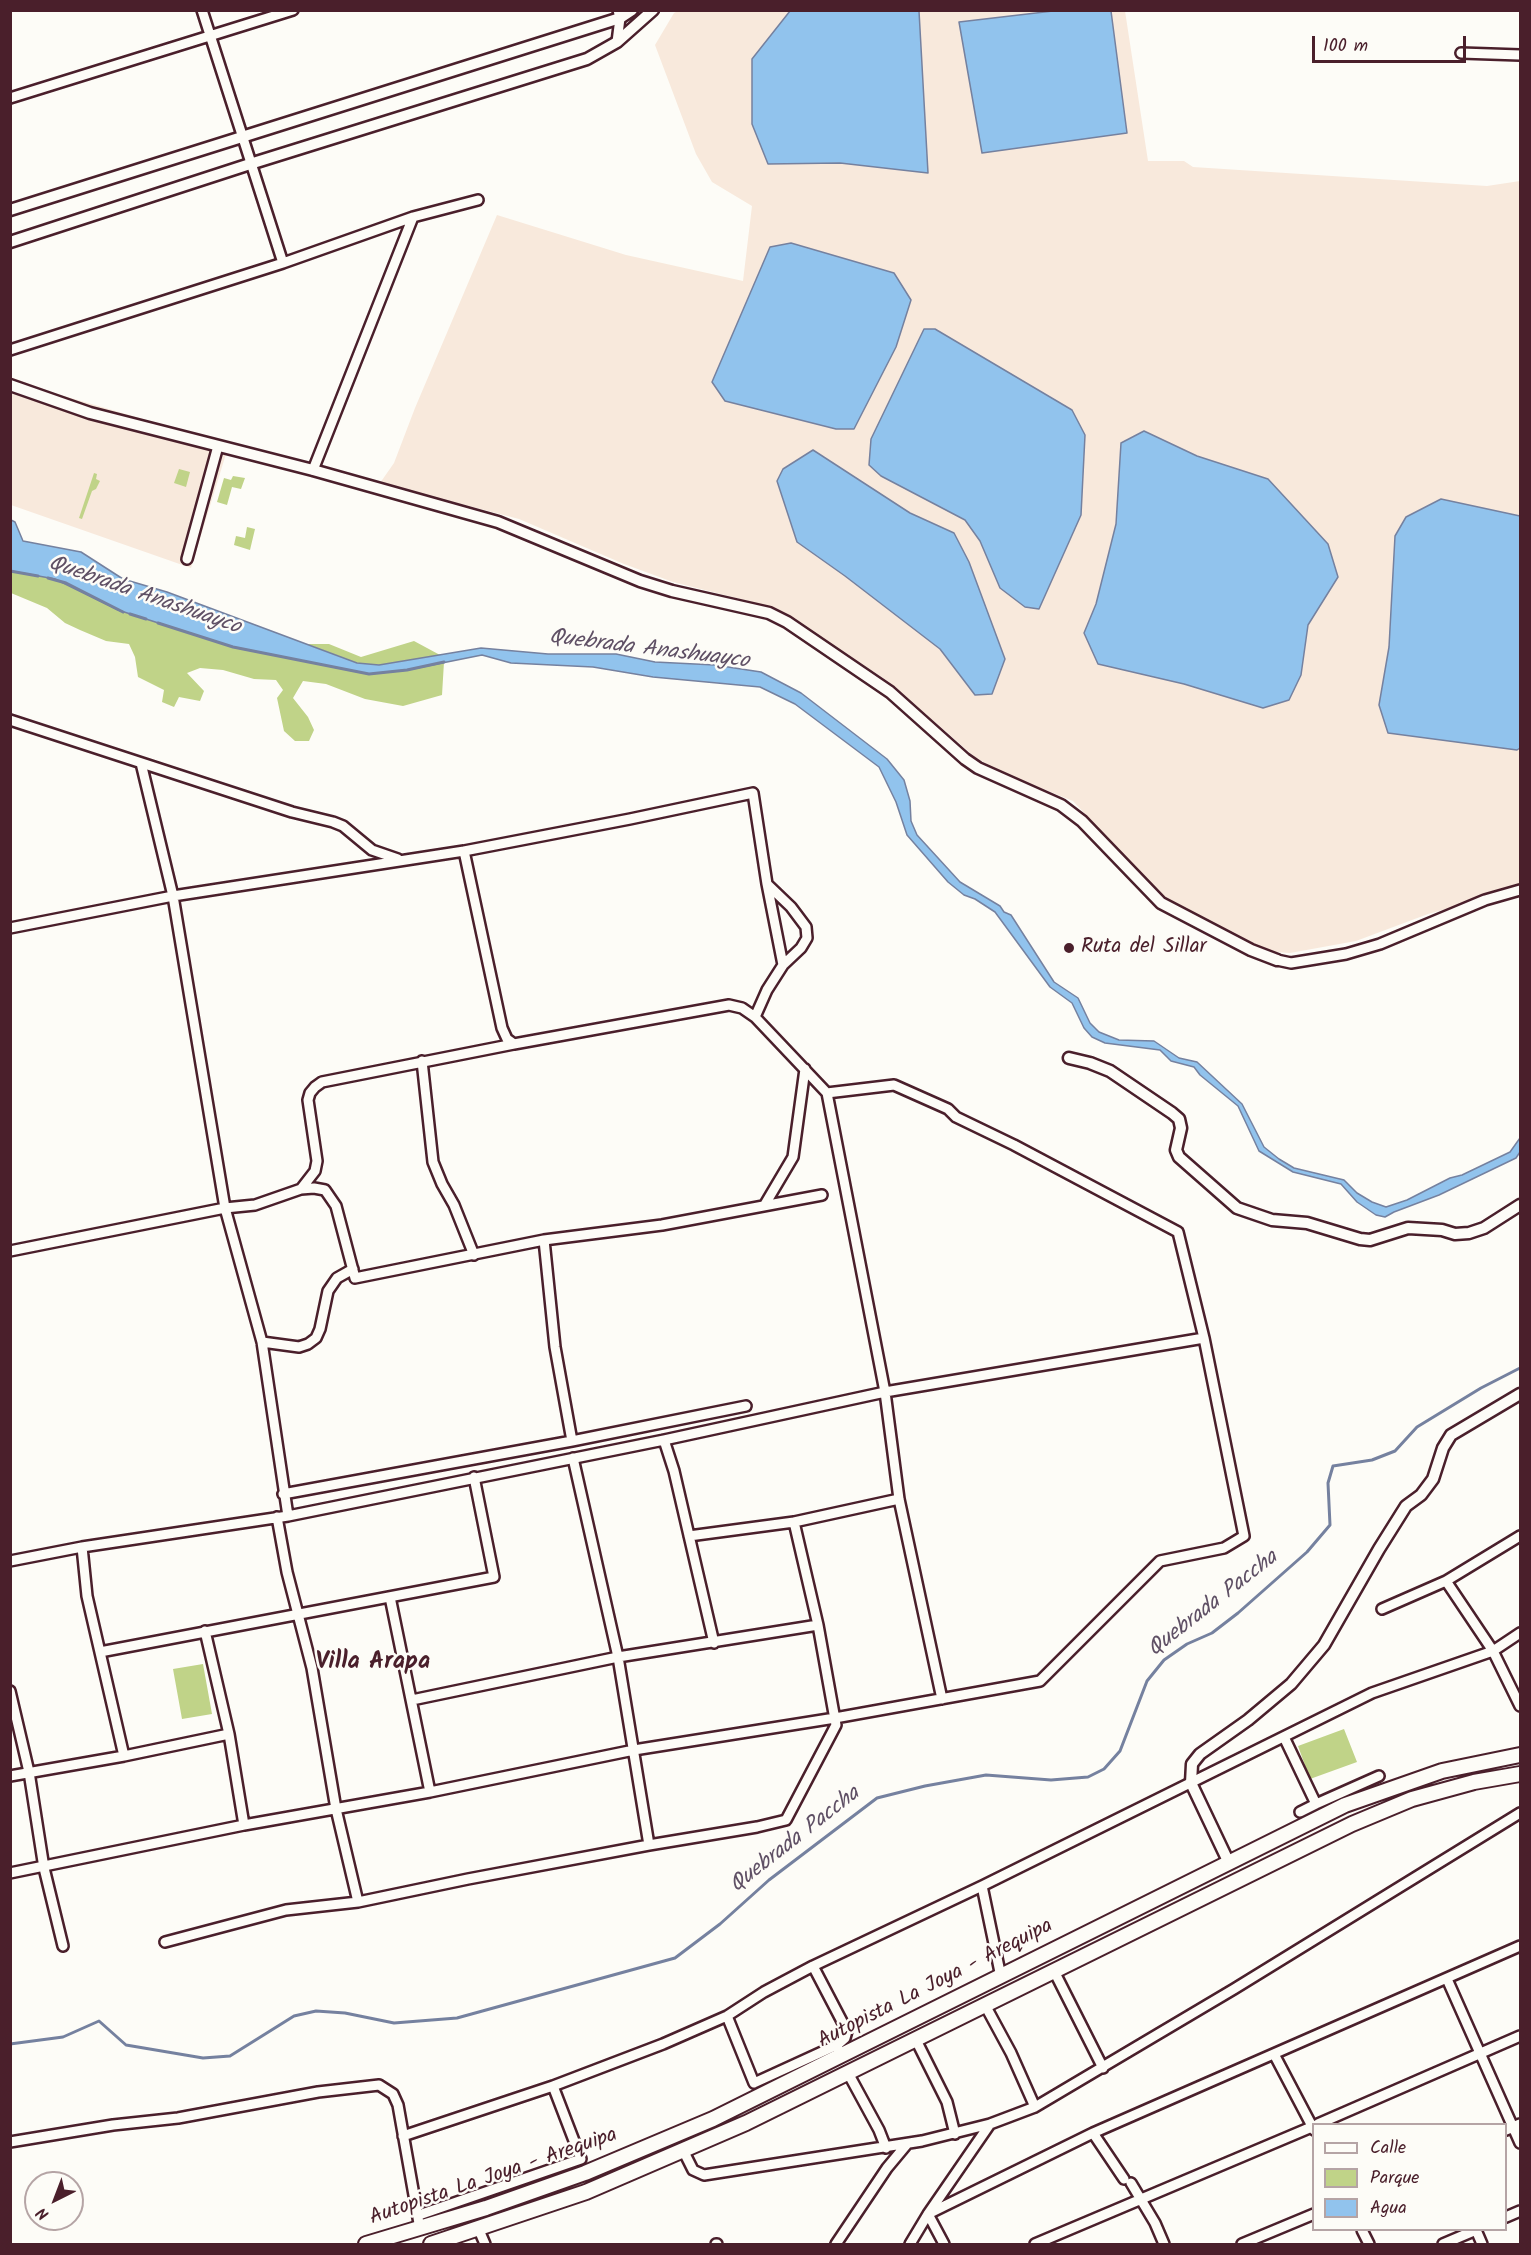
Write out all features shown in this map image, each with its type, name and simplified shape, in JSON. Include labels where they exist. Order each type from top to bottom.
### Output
[{"type":"main road","name":"Autopista La Joya - Arequipa","points":[[366,2244],[420,2222],[497,2204],[625,2156],[724,2114],[839,2051],[1001,1977],[1356,1801],[1442,1771],[1521,1755]]},
{"type":"main road","name":"Autopista La Joya - Arequipa","points":[[431,2244],[479,2230],[586,2192],[684,2152],[1352,1824],[1412,1799],[1474,1782],[1521,1774]]},
{"type":"street","points":[[202,10],[283,263]]},
{"type":"street","points":[[10,98],[292,10]]},
{"type":"street","points":[[10,210],[242,138],[632,10]]},
{"type":"street","points":[[10,242],[587,59],[617,42],[653,10]]},
{"type":"street","points":[[617,42],[619,14]]},
{"type":"street","points":[[1461,53],[1521,55]]},
{"type":"street","points":[[10,350],[283,263],[413,217],[478,200]]},
{"type":"street","points":[[313,470],[413,217]]},
{"type":"street","points":[[10,386],[90,413],[313,470],[498,522],[542,538],[608,569],[640,581],[769,613],[787,622],[890,692],[978,768],[1061,805],[1082,821],[1161,903],[1251,950],[1277,960],[1291,963],[1346,954],[1380,944],[1485,900],[1521,890]]},
{"type":"street","points":[[187,559],[218,446]]},
{"type":"street","points":[[10,720],[292,812],[333,822],[343,826],[372,850],[400,860]]},
{"type":"street","points":[[141,763],[173,896],[225,1208],[261,1342],[288,1516]]},
{"type":"street","points":[[10,928],[173,896],[464,851],[630,819],[753,792],[767,884],[783,964]]},
{"type":"street","points":[[464,851],[502,1028],[507,1039],[514,1044]]},
{"type":"street","points":[[755,1017],[767,990],[783,964],[801,948],[807,938],[806,927],[791,907],[767,884]]},
{"type":"street","points":[[301,1190],[315,1171],[316,1161],[308,1101],[310,1093],[322,1082],[422,1061],[729,1005],[742,1008],[755,1017],[827,1093],[885,1392],[899,1499],[942,1699]]},
{"type":"street","points":[[1069,1058],[1110,1071],[1172,1113],[1179,1119],[1181,1128],[1176,1150],[1179,1157],[1237,1208],[1272,1220],[1307,1223],[1370,1240],[1408,1228],[1442,1230],[1455,1234],[1469,1233],[1484,1228],[1521,1204]]},
{"type":"street","points":[[422,1061],[433,1162],[454,1205],[474,1255]]},
{"type":"street","points":[[764,1206],[793,1157],[805,1069]]},
{"type":"street","points":[[10,1873],[44,1868],[244,1825],[430,1792],[634,1750],[835,1718],[1040,1681],[1160,1561],[1224,1548],[1244,1536],[1204,1338],[1178,1232],[956,1118],[948,1109],[894,1085],[827,1093]]},
{"type":"street","points":[[10,1251],[225,1208],[255,1205],[314,1188],[325,1190],[336,1206],[355,1278],[544,1240],[662,1225],[822,1196]]},
{"type":"street","points":[[544,1240],[555,1347],[572,1441]]},
{"type":"street","points":[[261,1342],[300,1347],[316,1338],[328,1291],[337,1278],[354,1269]]},
{"type":"street","points":[[10,1561],[82,1547],[288,1516],[664,1440],[885,1392],[1204,1338]]},
{"type":"street","points":[[1229,1863],[1191,1783],[1192,1764],[1200,1754],[1248,1720],[1291,1684],[1324,1645],[1406,1506],[1421,1495],[1433,1479],[1443,1448],[1451,1435],[1521,1394]]},
{"type":"street","points":[[284,1494],[572,1441],[746,1406]]},
{"type":"street","points":[[664,1440],[674,1471],[714,1643]]},
{"type":"street","points":[[573,1458],[618,1657],[650,1845]]},
{"type":"street","points":[[100,1652],[494,1577],[474,1477]]},
{"type":"street","points":[[689,1536],[794,1522],[899,1499]]},
{"type":"street","points":[[277,1517],[312,1668],[336,1809],[358,1902]]},
{"type":"street","points":[[165,1942],[286,1910],[358,1902],[786,1820],[836,1725],[818,1625],[794,1522]]},
{"type":"street","points":[[1382,1609],[1446,1581],[1521,1536]]},
{"type":"street","points":[[82,1547],[87,1596],[124,1756]]},
{"type":"street","points":[[1446,1581],[1493,1651],[1521,1706]]},
{"type":"street","points":[[390,1597],[430,1792]]},
{"type":"street","points":[[412,1700],[618,1657],[818,1625]]},
{"type":"street","points":[[205,1631],[229,1734],[244,1825]]},
{"type":"street","points":[[403,2136],[553,2086],[663,2044],[727,2016],[764,1992],[813,1966],[982,1886],[1372,1693],[1493,1651],[1521,1633]]},
{"type":"street","points":[[10,1691],[29,1772],[44,1868],[63,1946]]},
{"type":"street","points":[[10,1776],[124,1756],[229,1734]]},
{"type":"street","points":[[1284,1737],[1316,1804]]},
{"type":"street","points":[[1300,1812],[1379,1776]]},
{"type":"street","points":[[684,2152],[693,2170],[704,2175],[907,2144],[990,2124],[1035,2107],[1521,1813]]},
{"type":"street","points":[[982,1886],[1001,1977]]},
{"type":"street","points":[[928,2214],[1093,2133],[1521,1946]]},
{"type":"street","points":[[727,2016],[754,2084],[839,2051],[847,2031],[813,1966]]},
{"type":"street","points":[[1054,1971],[1102,2068]]},
{"type":"street","points":[[1447,1979],[1482,2052],[1521,2143]]},
{"type":"street","points":[[985,2005],[1011,2053],[1035,2107]]},
{"type":"street","points":[[1323,2123],[1521,2036]]},
{"type":"street","points":[[916,2040],[947,2102],[955,2134]]},
{"type":"street","points":[[1274,2054],[1312,2123]]},
{"type":"street","points":[[848,2073],[879,2130],[886,2148]]},
{"type":"street","points":[[10,2142],[113,2125],[178,2118],[318,2092],[379,2085],[393,2094],[398,2105],[420,2222],[581,2159],[553,2086]]},
{"type":"street","points":[[910,2244],[990,2124]]},
{"type":"street","points":[[1035,2244],[1312,2128]]},
{"type":"street","points":[[1093,2133],[1142,2200],[1164,2244]]},
{"type":"street","points":[[836,2244],[887,2168],[907,2144]]},
{"type":"street","points":[[1507,2217],[1521,2211]]},
{"type":"street","points":[[928,2214],[944,2244]]},
{"type":"street","points":[[1242,2244],[1312,2215]]},
{"type":"street","points":[[479,2230],[485,2244]]},
{"type":"street","points":[[1443,2244],[1474,2231]]},
{"type":"shaded area","points":[[680,10],[1125,11],[1148,161],[1184,161],[1193,167],[1487,186],[1520,181],[1520,889],[1428,914],[1356,941],[1290,953],[1263,951],[1210,921],[1175,907],[1073,801],[1001,772],[976,758],[889,682],[797,621],[768,606],[673,582],[624,564],[519,519],[380,483],[394,463],[497,215],[626,255],[743,281],[752,206],[712,182],[696,154],[655,45],[674,13]]},
{"type":"shaded area","points":[[11,377],[57,394],[229,444],[191,568],[11,505]]},
{"type":"green space","points":[[179,469],[190,472],[186,487],[174,483]]},
{"type":"green space","points":[[94,473],[97,474],[96,479],[100,481],[96,489],[92,491],[82,519],[79,518]]},
{"type":"green space","points":[[233,476],[245,478],[241,489],[232,487],[227,505],[217,502],[224,478],[231,480]]},
{"type":"green space","points":[[247,527],[255,529],[250,550],[234,545],[236,536],[245,538]]},
{"type":"green space","points":[[10,571],[55,579],[118,610],[233,647],[369,674],[407,670],[444,662],[442,695],[403,706],[365,699],[326,684],[303,681],[293,698],[308,717],[314,730],[309,741],[295,741],[284,731],[277,698],[283,690],[276,680],[254,679],[223,670],[200,668],[187,673],[204,691],[200,701],[179,697],[174,707],[162,702],[164,690],[138,677],[135,657],[129,644],[106,641],[80,630],[65,623],[47,608],[11,593]]},
{"type":"green space","points":[[414,641],[440,655],[379,665],[357,663],[307,644],[329,644],[361,657]]},
{"type":"green space","points":[[203,1664],[212,1714],[182,1719],[173,1669]]},
{"type":"green space","points":[[1344,1729],[1357,1762],[1310,1779],[1298,1746]]},
{"type":"water","points":[[790,11],[919,11],[928,173],[840,163],[768,164],[752,124],[752,59]]},
{"type":"water","points":[[1053,11],[1111,11],[1127,133],[982,153],[959,22]]},
{"type":"water","points":[[791,243],[894,273],[911,300],[896,347],[854,429],[836,429],[725,401],[712,382],[770,247]]},
{"type":"water","points":[[924,329],[935,329],[1072,410],[1085,435],[1081,515],[1039,609],[1025,607],[1000,588],[980,541],[965,520],[881,476],[869,465],[871,439]]},
{"type":"water","points":[[1144,431],[1197,456],[1268,479],[1328,544],[1338,577],[1308,625],[1301,675],[1289,700],[1263,708],[1184,684],[1098,664],[1084,633],[1096,604],[1116,524],[1121,443]]},
{"type":"water","points":[[813,450],[910,513],[954,533],[969,562],[1005,659],[992,694],[975,695],[940,649],[797,542],[777,481],[783,469]]},
{"type":"water","points":[[1441,499],[1520,516],[1520,748],[1517,750],[1388,733],[1379,705],[1389,647],[1395,536],[1406,517]]},
{"type":"water","points":[[11,520],[15,522],[23,541],[81,552],[123,579],[167,592],[357,663],[379,665],[481,648],[548,654],[616,654],[655,662],[715,665],[761,672],[801,693],[887,759],[904,780],[910,801],[911,821],[917,835],[960,882],[1011,915],[1054,982],[1078,998],[1090,1023],[1099,1032],[1119,1040],[1154,1041],[1179,1058],[1197,1062],[1242,1104],[1264,1147],[1279,1159],[1294,1168],[1344,1180],[1357,1193],[1386,1207],[1407,1200],[1510,1152],[1520,1138],[1520,1152],[1516,1158],[1439,1195],[1385,1217],[1376,1215],[1357,1202],[1341,1184],[1293,1172],[1259,1151],[1238,1106],[1200,1075],[1194,1067],[1171,1061],[1160,1050],[1105,1043],[1092,1037],[1084,1028],[1072,1003],[1050,987],[995,912],[964,895],[948,882],[907,835],[896,802],[879,767],[795,704],[760,687],[653,677],[593,667],[511,663],[482,655],[407,670],[369,674],[233,647],[118,610],[55,579],[11,571]]},
{"type":"waterway","name":"Quebrada Anashuayco","points":[[10,571],[38,576]]},
{"type":"waterway","name":"Quebrada Anashuayco","points":[[48,578],[66,583],[123,612]]},
{"type":"waterway","name":"Quebrada Anashuayco","points":[[130,614],[146,619]]},
{"type":"waterway","name":"Quebrada Anashuayco","points":[[158,623],[233,647],[369,674],[407,670],[444,662]]},
{"type":"waterway","name":"Quebrada Paccha","points":[[10,2044],[63,2037],[99,2021],[126,2045],[203,2058],[230,2056],[294,2016],[316,2011],[345,2013],[394,2023],[457,2018],[675,1958],[720,1924],[769,1880],[877,1798],[925,1786],[986,1775],[1051,1780],[1088,1777],[1104,1769],[1120,1751],[1147,1681],[1164,1660],[1187,1644],[1212,1633],[1238,1613],[1307,1552],[1330,1525],[1328,1483],[1333,1466],[1372,1460],[1395,1451],[1417,1427],[1481,1388],[1520,1368]]},
{"type":"place","name":"Ruta del Sillar","points":[[1069,948]]},
{"type":"district","name":"Villa Arapa","points":[[373,1664]]}]
